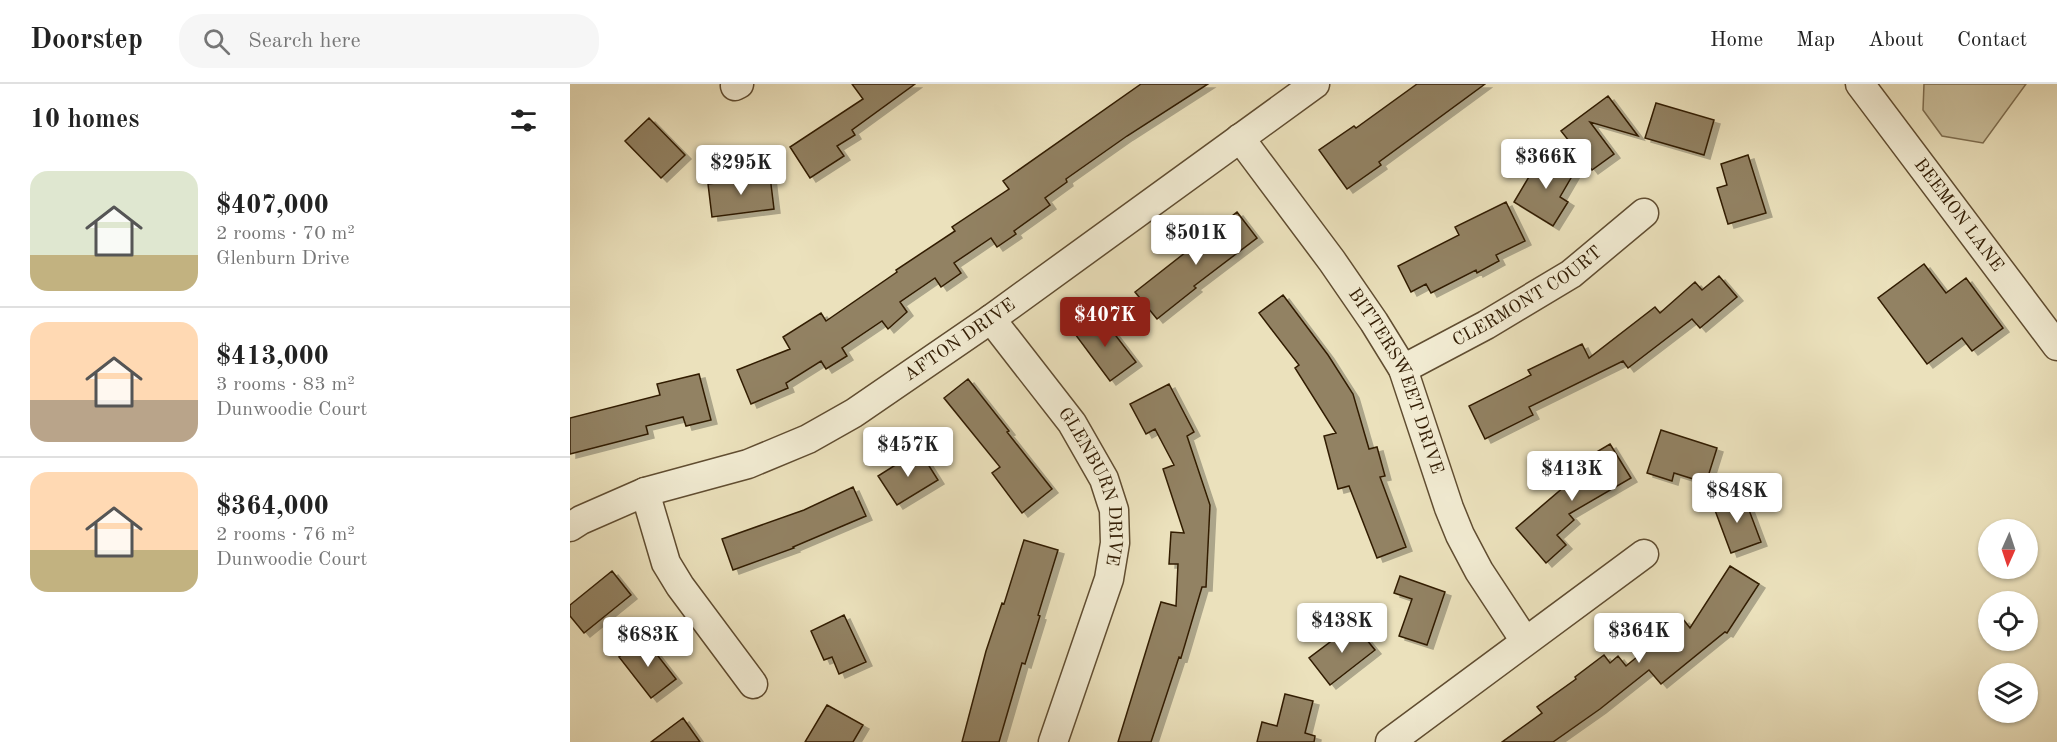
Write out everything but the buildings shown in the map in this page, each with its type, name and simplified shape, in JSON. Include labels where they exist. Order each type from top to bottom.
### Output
[{"type":"street","name":"AFTON DRIVE","points":[[570,527],[645,492],[748,464],[808,439],[854,413],[992,319],[1315,84]]},
{"type":"street","name":"BEEMON LANE","points":[[1860,84],[2057,346]]},
{"type":"street","name":"BITTERSWEET DRIVE","points":[[1240,138],[1332,261],[1403,369],[1460,535],[1479,571],[1525,641]]},
{"type":"street","name":"CLERMONT COURT","points":[[1403,369],[1486,325],[1570,274],[1644,213]]},
{"type":"street","name":"GLENBURN DRIVE","points":[[992,319],[1072,423],[1104,479],[1114,510],[1115,543],[1109,579],[1053,742]]},
{"type":"street","points":[[645,492],[666,563],[680,586],[753,684]]},
{"type":"street","points":[[1390,742],[1644,554]]},
{"type":"shaded area","points":[[1924,84],[2026,84],[1983,143],[1942,136],[1923,110]]}]
